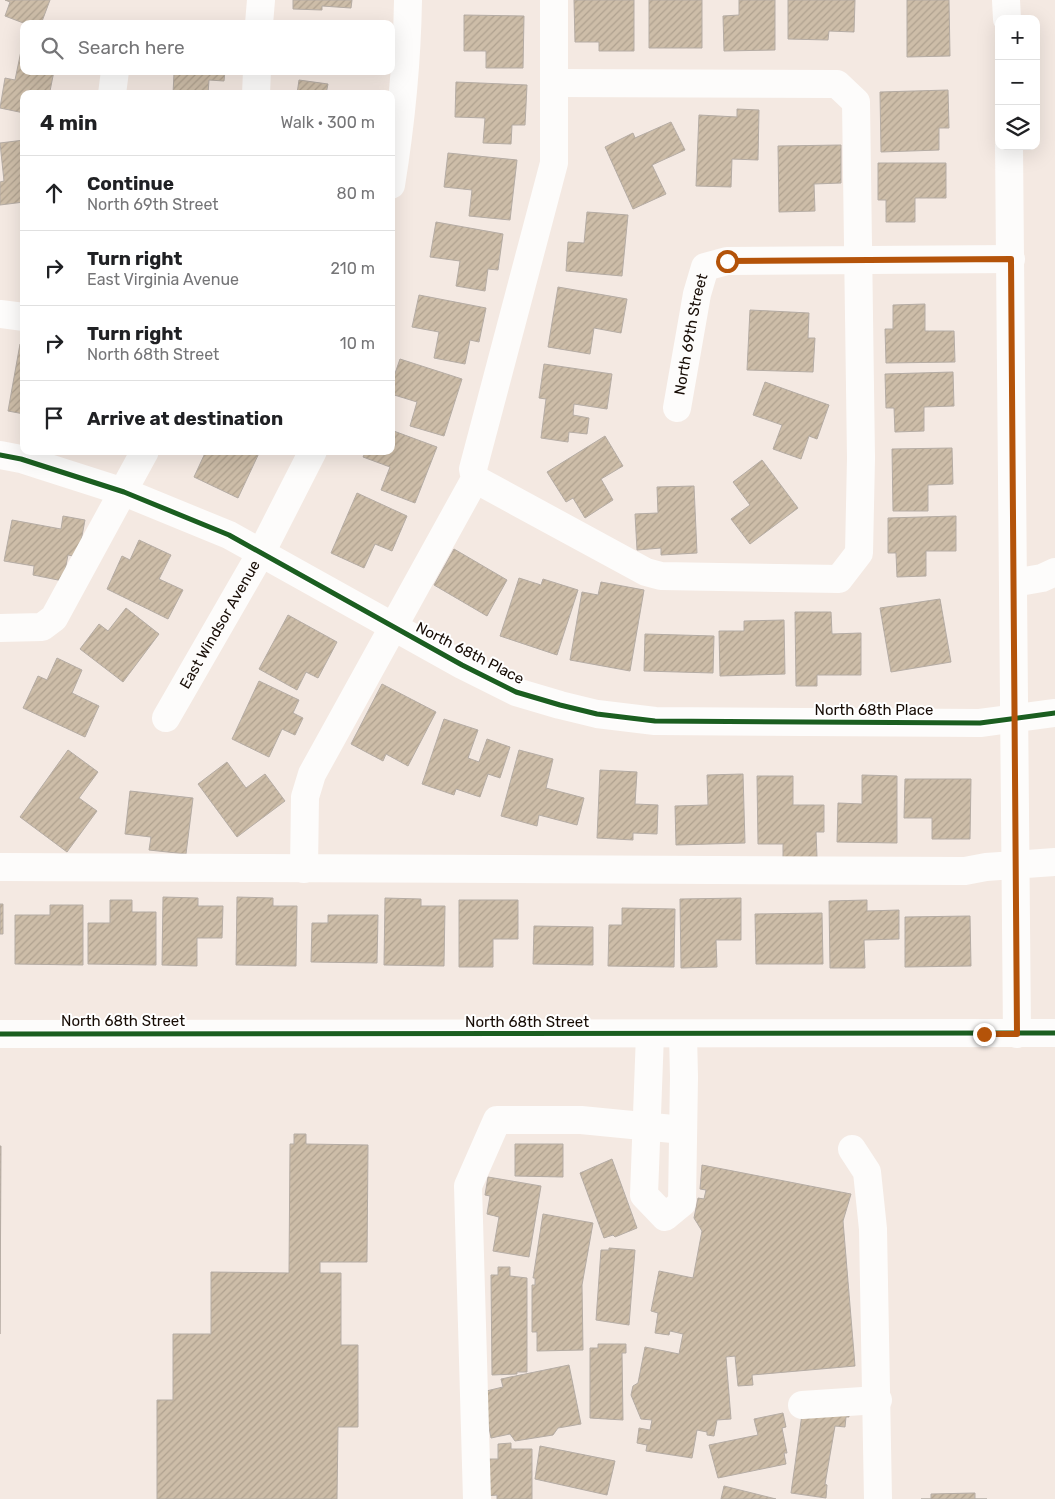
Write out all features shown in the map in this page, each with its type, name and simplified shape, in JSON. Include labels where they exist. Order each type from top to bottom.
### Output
[{"type":"street","points":[[259,20],[261,0]]},
{"type":"street","points":[[395,161],[401,124],[399,46],[408,0]]},
{"type":"street","points":[[304,869],[305,797],[312,774],[475,479],[473,469],[554,163],[554,0]]},
{"type":"street","points":[[1006,0],[1006,15]]},
{"type":"street","points":[[113,90],[114,75]]},
{"type":"street","points":[[256,90],[257,75]]},
{"type":"street","points":[[475,479],[653,574],[661,576],[839,579],[859,553],[860,448],[856,102],[837,84],[554,83]]},
{"type":"street","points":[[1009,150],[1017,1034]]},
{"type":"street","name":"North 69th Street","points":[[677,408],[697,294],[705,267],[727,261],[1011,259]]},
{"type":"street","points":[[0,314],[20,316]]},
{"type":"street","name":"North 68th Place","points":[[0,455],[21,459],[124,492],[229,535],[393,627],[516,692],[560,705],[624,718],[655,721],[970,723],[1055,713]]},
{"type":"street","points":[[0,628],[42,627],[54,618],[143,455]]},
{"type":"street","name":"East Windsor Avenue","points":[[166,718],[261,553],[311,455]]},
{"type":"street","points":[[1013,583],[1042,578],[1055,572]]},
{"type":"street","points":[[0,868],[965,871],[1016,864],[1055,862]]},
{"type":"street","name":"North 68th Street","points":[[0,1034],[1055,1034]]},
{"type":"street","points":[[650,1034],[644,1195],[665,1217],[682,1203],[682,1034]]},
{"type":"street","points":[[477,1499],[468,1186],[497,1120],[581,1120],[683,1130]]},
{"type":"street","points":[[852,1149],[867,1172],[873,1229],[878,1400],[878,1499]]},
{"type":"street","points":[[802,1405],[878,1400]]},
{"type":"building","points":[[5,0],[50,0],[42,20],[20,20],[20,22],[5,16],[10,2]]},
{"type":"building","points":[[293,0],[352,0],[351,8],[322,6],[322,10],[293,9]]},
{"type":"building","points":[[574,0],[634,0],[634,51],[599,51],[599,42],[575,42]]},
{"type":"building","points":[[649,0],[702,0],[702,48],[649,48]]},
{"type":"building","points":[[739,0],[775,0],[775,50],[724,51],[723,16],[739,15]]},
{"type":"building","points":[[788,0],[855,0],[854,32],[829,31],[828,40],[788,39]]},
{"type":"building","points":[[907,0],[949,0],[950,56],[907,57]]},
{"type":"building","points":[[464,15],[524,16],[523,68],[486,68],[486,51],[464,51]]},
{"type":"building","points":[[20,56],[20,75],[53,75],[50,90],[20,90],[20,112],[0,108],[5,78],[15,80]]},
{"type":"building","points":[[174,75],[225,75],[224,81],[209,80],[208,90],[173,90]]},
{"type":"building","points":[[299,80],[328,84],[327,90],[298,90]]},
{"type":"building","points":[[456,82],[527,85],[525,125],[512,125],[511,144],[483,143],[485,118],[455,117]]},
{"type":"building","points":[[948,90],[949,128],[939,128],[939,150],[881,152],[880,92]]},
{"type":"building","points":[[737,109],[759,110],[758,160],[732,159],[731,187],[696,186],[699,115],[737,117]]},
{"type":"building","points":[[671,122],[685,150],[652,165],[666,194],[633,209],[605,147],[633,133],[635,138]]},
{"type":"building","points":[[20,140],[20,202],[0,205],[0,182],[4,181],[0,143]]},
{"type":"building","points":[[841,145],[841,183],[814,184],[815,211],[779,212],[778,146]]},
{"type":"building","points":[[448,153],[517,160],[510,220],[469,216],[472,190],[444,187]]},
{"type":"building","points":[[878,163],[946,163],[946,198],[915,198],[915,222],[886,222],[886,200],[878,200]]},
{"type":"building","points":[[587,212],[628,215],[622,276],[566,271],[568,242],[584,243]]},
{"type":"building","points":[[436,222],[503,234],[498,270],[488,269],[485,291],[456,286],[460,261],[430,257]]},
{"type":"building","points":[[558,287],[627,299],[621,333],[594,328],[590,354],[548,347]]},
{"type":"building","points":[[419,295],[486,308],[479,342],[470,340],[465,364],[434,358],[439,332],[412,327]]},
{"type":"building","points":[[925,304],[925,331],[954,331],[955,362],[886,363],[885,329],[893,329],[893,305]]},
{"type":"building","points":[[750,310],[809,313],[808,338],[815,338],[813,372],[747,370]]},
{"type":"building","points":[[20,344],[20,413],[8,411]]},
{"type":"building","points":[[400,359],[462,379],[444,436],[410,426],[417,402],[395,395],[395,373]]},
{"type":"building","points":[[544,364],[612,374],[607,409],[574,404],[573,415],[589,418],[587,434],[569,432],[568,442],[541,438],[546,399],[539,398]]},
{"type":"building","points":[[953,372],[954,406],[924,407],[924,431],[895,432],[894,408],[886,408],[885,374]]},
{"type":"building","points":[[765,382],[829,405],[817,439],[809,436],[801,459],[773,449],[782,425],[753,415]]},
{"type":"building","points":[[395,431],[437,447],[415,503],[381,490],[390,467],[363,457],[364,455],[395,455]]},
{"type":"building","points":[[605,436],[623,466],[601,479],[613,500],[585,518],[573,498],[566,502],[547,472]]},
{"type":"building","points":[[952,448],[953,484],[928,485],[928,511],[893,511],[892,449]]},
{"type":"building","points":[[204,455],[258,455],[238,498],[194,477]]},
{"type":"building","points":[[762,460],[798,508],[750,544],[731,519],[750,505],[733,482]]},
{"type":"building","points":[[694,486],[697,553],[661,555],[661,548],[637,550],[635,514],[658,513],[657,487]]},
{"type":"building","points":[[357,493],[407,516],[392,551],[375,544],[364,568],[331,553]]},
{"type":"building","points":[[63,516],[85,520],[78,557],[68,555],[63,581],[33,575],[34,566],[4,561],[12,520],[61,529]]},
{"type":"building","points":[[956,516],[956,551],[926,551],[926,576],[897,577],[896,553],[888,553],[888,518]]},
{"type":"building","points":[[139,540],[171,555],[159,579],[183,590],[168,619],[107,589],[122,556],[130,560]]},
{"type":"building","points":[[454,549],[507,580],[487,616],[434,585]]},
{"type":"building","points":[[519,578],[541,585],[543,579],[578,590],[557,655],[500,636]]},
{"type":"building","points":[[601,582],[644,590],[630,671],[570,660],[582,592],[598,595]]},
{"type":"building","points":[[940,599],[951,662],[891,672],[880,608]]},
{"type":"building","points":[[126,608],[159,634],[123,682],[80,649],[99,624],[108,631]]},
{"type":"building","points":[[795,612],[831,612],[832,634],[861,633],[861,675],[817,675],[817,686],[796,686]]},
{"type":"building","points":[[288,615],[337,642],[318,678],[306,672],[297,690],[259,669]]},
{"type":"building","points":[[784,620],[785,674],[720,676],[719,631],[744,631],[744,621]]},
{"type":"building","points":[[645,634],[714,636],[713,673],[644,671]]},
{"type":"building","points":[[57,658],[82,670],[72,693],[99,706],[85,737],[23,708],[38,676],[47,680]]},
{"type":"building","points":[[259,681],[299,700],[293,713],[303,718],[295,735],[282,729],[269,757],[232,739]]},
{"type":"building","points":[[382,684],[436,712],[408,766],[386,754],[383,761],[351,744]]},
{"type":"building","points":[[444,719],[478,730],[468,758],[479,762],[487,739],[510,747],[500,778],[488,774],[480,797],[456,789],[454,795],[422,784]]},
{"type":"building","points":[[68,750],[98,772],[79,798],[97,811],[67,852],[20,817]]},
{"type":"building","points":[[519,750],[553,759],[546,788],[584,798],[577,825],[539,815],[537,826],[501,816]]},
{"type":"building","points":[[227,762],[246,788],[265,774],[285,801],[237,837],[198,784]]},
{"type":"building","points":[[600,770],[637,772],[635,804],[658,805],[657,834],[633,833],[633,840],[597,838]]},
{"type":"building","points":[[743,774],[745,843],[676,845],[675,806],[708,805],[707,775]]},
{"type":"building","points":[[862,775],[897,776],[897,843],[837,842],[838,803],[862,804]]},
{"type":"building","points":[[757,776],[793,776],[793,805],[824,805],[824,832],[816,832],[817,857],[783,858],[783,844],[758,844]]},
{"type":"building","points":[[905,779],[971,779],[970,839],[932,839],[932,818],[904,818]]},
{"type":"building","points":[[130,791],[193,798],[186,854],[149,850],[151,837],[125,834]]},
{"type":"building","points":[[163,897],[198,898],[198,906],[223,906],[222,938],[197,938],[197,966],[162,965]]},
{"type":"building","points":[[237,897],[273,898],[273,906],[297,906],[296,966],[236,965]]},
{"type":"building","points":[[385,898],[421,899],[421,906],[445,906],[444,966],[384,965]]},
{"type":"building","points":[[741,898],[741,940],[716,940],[717,967],[681,968],[680,899]]},
{"type":"building","points":[[110,900],[132,900],[132,912],[156,912],[156,965],[88,964],[88,923],[110,923]]},
{"type":"building","points":[[459,900],[518,900],[518,939],[493,939],[493,967],[459,967]]},
{"type":"building","points":[[867,900],[867,911],[899,910],[899,939],[864,940],[865,968],[830,968],[829,901]]},
{"type":"building","points":[[0,904],[3,904],[3,934],[0,934]]},
{"type":"building","points":[[50,905],[83,905],[83,965],[15,964],[15,915],[50,915]]},
{"type":"building","points":[[622,908],[675,909],[674,967],[608,966],[609,925],[622,925]]},
{"type":"building","points":[[822,913],[823,964],[756,964],[755,914]]},
{"type":"building","points":[[328,915],[378,915],[377,963],[311,962],[312,923],[328,923]]},
{"type":"building","points":[[970,916],[971,966],[905,967],[905,917]]},
{"type":"building","points":[[534,926],[593,927],[593,965],[533,964]]},
{"type":"building","points":[[294,1134],[306,1134],[306,1144],[368,1145],[367,1262],[320,1262],[320,1273],[341,1273],[341,1345],[358,1345],[358,1427],[338,1427],[337,1499],[157,1499],[157,1400],[173,1400],[173,1334],[211,1334],[211,1272],[289,1273],[290,1144],[294,1144]]},
{"type":"building","points":[[515,1144],[563,1144],[563,1177],[515,1176]]},
{"type":"building","points":[[0,1146],[1,1146],[0,1334]]},
{"type":"building","points":[[612,1159],[637,1228],[615,1237],[613,1235],[604,1238],[580,1173]]},
{"type":"building","points":[[702,1165],[851,1194],[843,1221],[855,1366],[752,1375],[753,1385],[738,1386],[735,1356],[726,1357],[731,1419],[717,1420],[714,1436],[697,1430],[692,1458],[646,1451],[647,1445],[637,1443],[639,1428],[650,1430],[652,1420],[641,1419],[631,1395],[633,1386],[638,1383],[645,1347],[679,1354],[683,1334],[670,1331],[669,1335],[655,1333],[658,1313],[651,1311],[659,1271],[693,1278],[702,1231],[694,1218],[698,1198],[704,1199],[706,1190],[700,1189]]},
{"type":"building","points":[[488,1177],[541,1186],[529,1257],[493,1251],[499,1217],[487,1214],[490,1196],[485,1195]]},
{"type":"building","points":[[543,1214],[593,1223],[582,1285],[583,1350],[537,1351],[537,1332],[532,1332],[532,1285],[535,1285],[535,1278],[533,1278]]},
{"type":"building","points":[[609,1248],[635,1250],[629,1325],[596,1320],[601,1250],[609,1250]]},
{"type":"building","points":[[498,1267],[510,1267],[510,1276],[527,1278],[527,1372],[492,1375],[491,1275],[498,1275]]},
{"type":"building","points":[[598,1344],[626,1344],[626,1353],[622,1353],[623,1420],[590,1418],[590,1348],[598,1348]]},
{"type":"building","points":[[569,1365],[581,1424],[558,1428],[553,1435],[515,1441],[510,1434],[491,1438],[482,1392],[503,1387],[501,1379]]},
{"type":"building","points":[[803,1407],[849,1414],[849,1417],[846,1417],[845,1427],[835,1426],[825,1484],[827,1485],[826,1498],[791,1493]]},
{"type":"building","points":[[783,1413],[786,1427],[782,1428],[787,1453],[784,1453],[786,1464],[718,1478],[709,1445],[758,1435],[754,1419]]},
{"type":"building","points":[[511,1443],[511,1449],[532,1449],[532,1499],[497,1499],[497,1495],[486,1496],[485,1459],[498,1459],[498,1444]]},
{"type":"building","points":[[540,1446],[615,1461],[607,1495],[535,1479]]},
{"type":"building","points":[[724,1486],[776,1499],[721,1499]]},
{"type":"building","points":[[975,1493],[975,1499],[931,1499],[931,1494]]},
{"type":"cycle path","points":[[0,455],[21,459],[124,492],[229,535],[462,665],[516,692],[560,705],[597,714],[655,721],[980,723],[1055,713]]},
{"type":"cycle path","points":[[0,1034],[1055,1033]]},
{"type":"route","points":[[727,261],[1011,259],[1013,719],[1017,1034],[984,1034]]}]
